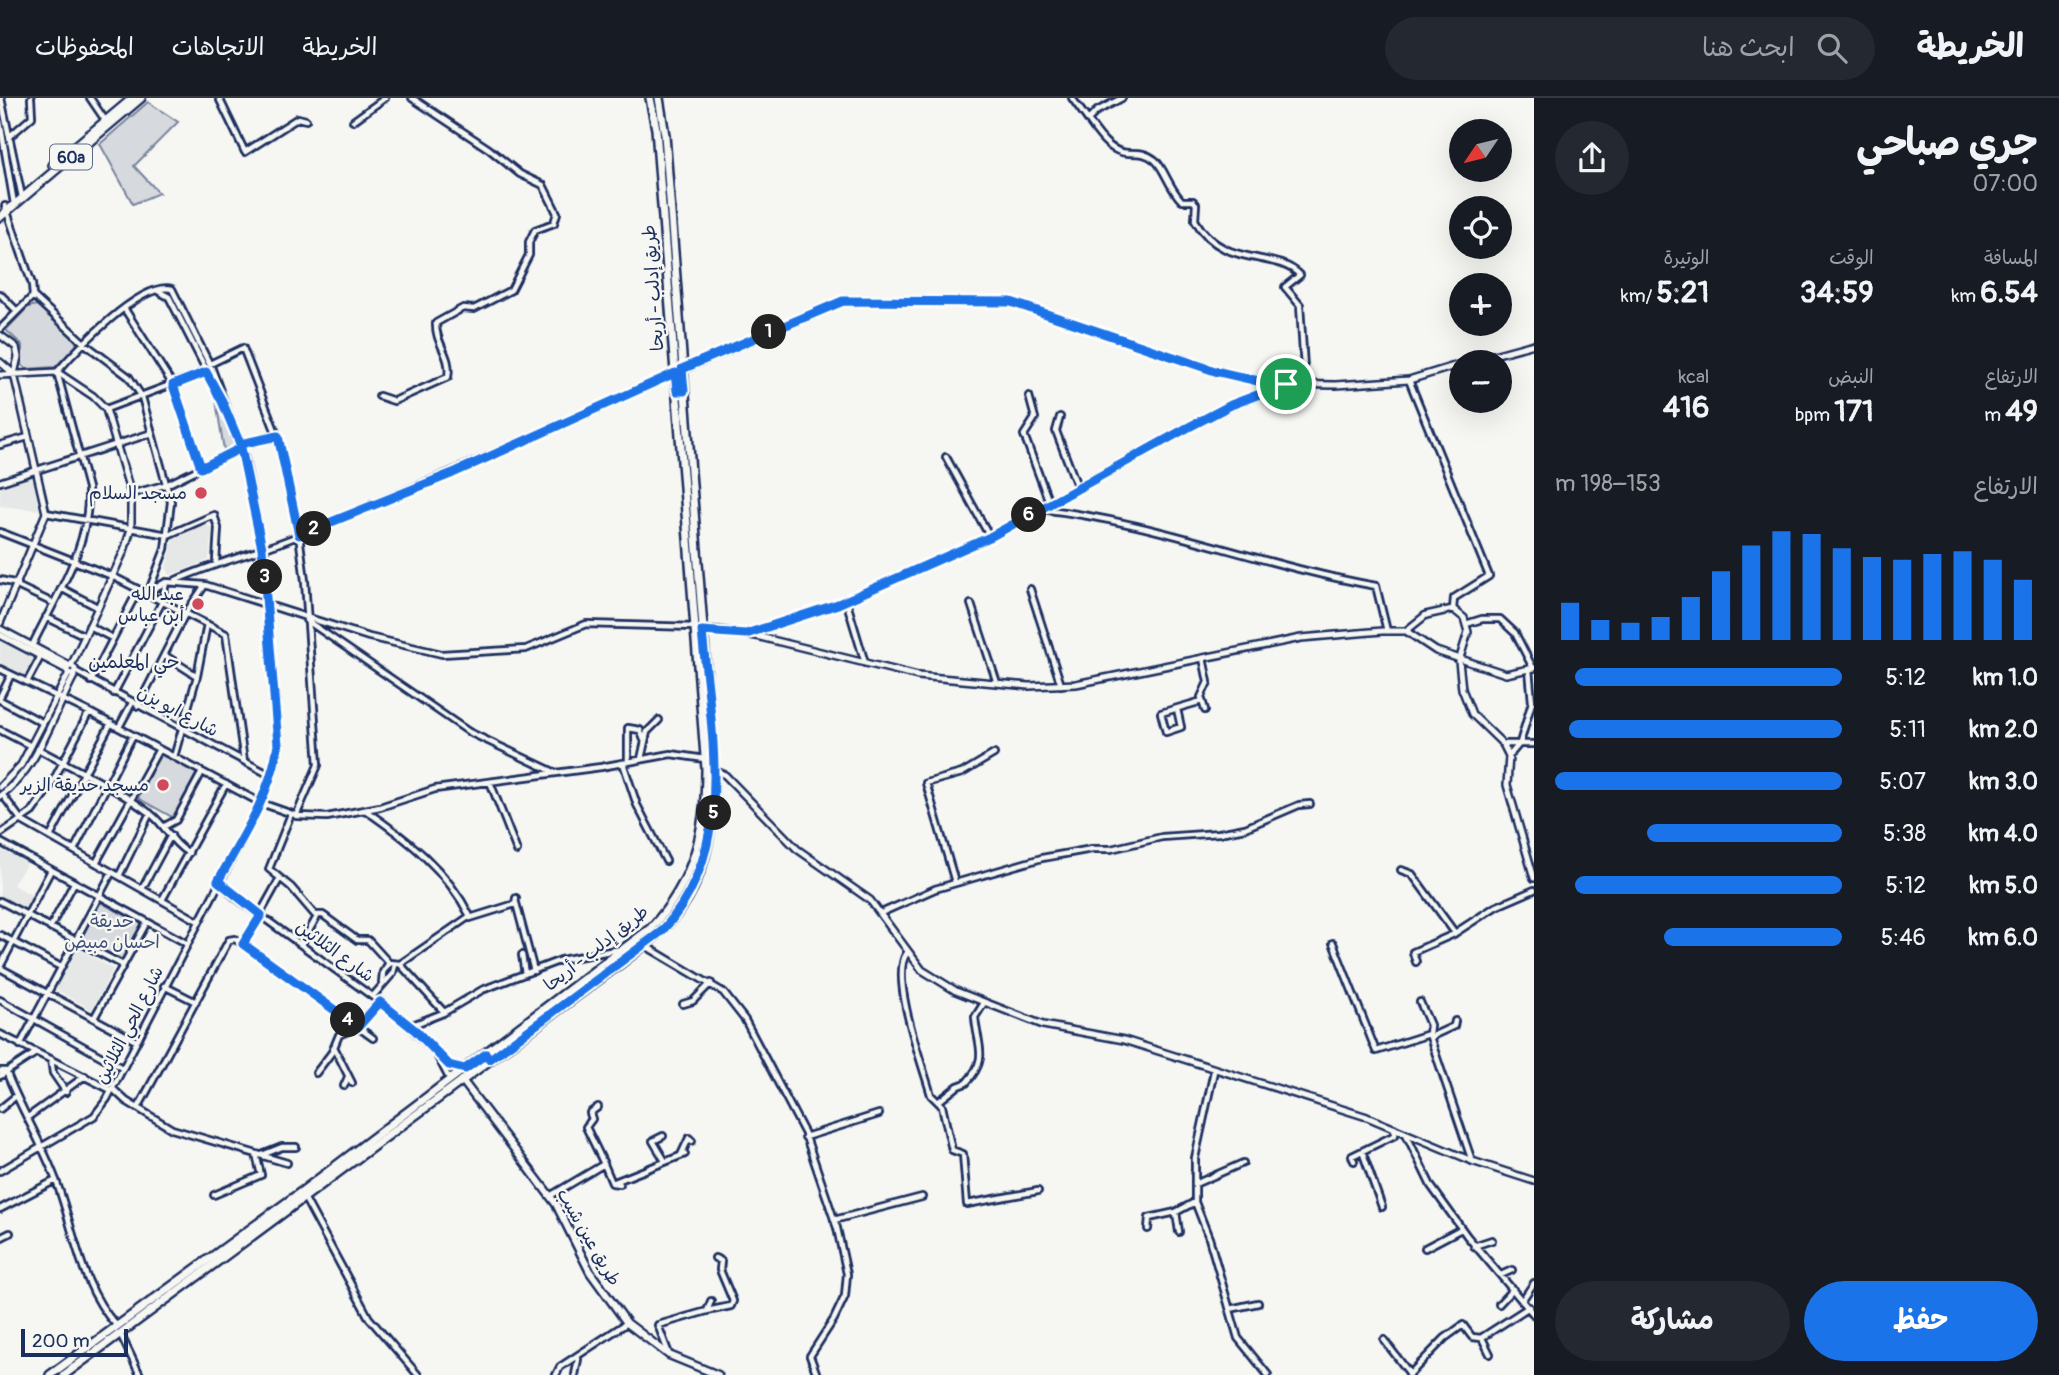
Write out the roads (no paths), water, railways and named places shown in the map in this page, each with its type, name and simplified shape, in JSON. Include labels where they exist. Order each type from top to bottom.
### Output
[{"type":"main road","name":"60a","points":[[0,217],[8,206],[133,98]]},
{"type":"main road","name":"60a","points":[[21,195],[141,98]]},
{"type":"main road","name":"طريق إدلب - أريحا","points":[[650,98],[656,129],[679,371]]},
{"type":"main road","name":"طريق إدلب - أريحا","points":[[50,1375],[305,1199],[463,1080],[488,1056],[652,928],[670,908],[697,855],[706,808],[704,696],[680,391],[666,135],[659,98]]},
{"type":"main road","name":"طريق إدلب - أريحا","points":[[177,1287],[465,1069],[488,1056],[644,945],[679,912],[692,892],[710,841],[714,811],[714,770],[704,696]]},
{"type":"main road","name":"طريق عين شيب","points":[[463,1080],[550,1196],[590,1272],[627,1323],[669,1355],[718,1375]]},
{"type":"main road","name":"طريق إدلب - أريحا","points":[[64,1375],[118,1329]]},
{"type":"street","points":[[1,98],[21,195]]},
{"type":"street","points":[[10,136],[32,117],[31,98]]},
{"type":"street","points":[[90,98],[106,121]]},
{"type":"street","points":[[219,98],[245,152],[298,118],[306,120]]},
{"type":"street","points":[[353,121],[385,98]]},
{"type":"street","points":[[379,397],[394,401],[448,377],[449,358],[438,336],[436,323],[463,308],[474,309],[511,290],[529,255],[529,242],[535,230],[554,223],[557,213],[543,185],[520,174],[489,149],[412,98]]},
{"type":"street","points":[[1072,98],[1111,148],[1129,153],[1139,151],[1153,158],[1173,192],[1182,201],[1193,201],[1196,204],[1195,220],[1204,235],[1234,254],[1284,267],[1300,275],[1285,288],[1300,305],[1305,384]]},
{"type":"street","points":[[1088,120],[1097,111],[1122,98]]},
{"type":"street","points":[[0,122],[8,206],[32,284],[33,296],[85,344],[129,377],[142,397],[171,502],[168,535],[147,590]]},
{"type":"street","name":"شارع الحي الثلاثين","points":[[0,1171],[43,1149],[94,1116],[112,1089],[261,803],[275,764],[278,745],[262,548],[240,446],[209,368],[169,297],[156,291],[124,308]]},
{"type":"street","points":[[0,294],[17,311]]},
{"type":"street","points":[[0,329],[33,296]]},
{"type":"street","points":[[91,681],[133,600],[147,590],[216,562],[299,535],[453,473],[679,371],[843,301],[1011,302],[1215,371],[1271,384],[1409,380],[1449,368]]},
{"type":"street","points":[[57,372],[124,308],[173,385],[201,468]]},
{"type":"street","points":[[0,335],[16,347],[18,357],[14,374],[46,513],[0,622]]},
{"type":"street","points":[[1512,350],[1534,344]]},
{"type":"street","points":[[106,409],[173,385],[243,348],[278,436],[299,535],[318,765],[269,869],[315,915],[324,915],[357,940],[368,940],[444,1012]]},
{"type":"street","points":[[0,362],[14,374]]},
{"type":"street","points":[[32,646],[75,562],[87,520],[88,488],[57,372]]},
{"type":"street","points":[[0,375],[57,372],[76,383],[106,409],[131,494],[131,529],[83,635],[59,697],[34,747],[0,787]]},
{"type":"street","points":[[1409,380],[1489,576],[1454,598],[1453,609]]},
{"type":"street","points":[[746,634],[846,600],[990,537],[1077,486],[1231,405],[1286,384]]},
{"type":"street","points":[[1029,396],[1035,418],[1024,435],[1049,502]]},
{"type":"street","points":[[1060,417],[1056,431],[1077,486]]},
{"type":"street","points":[[0,482],[152,433]]},
{"type":"street","points":[[131,494],[168,484],[240,446],[278,436]]},
{"type":"street","points":[[0,445],[28,437]]},
{"type":"street","points":[[946,457],[990,537]]},
{"type":"street","points":[[1039,509],[1109,521],[1328,578],[1376,586],[1387,631]]},
{"type":"street","points":[[46,513],[168,535],[214,515],[218,528],[216,562]]},
{"type":"street","points":[[0,532],[147,590],[162,602],[226,634],[244,761]]},
{"type":"street","points":[[0,580],[17,585],[52,603]]},
{"type":"street","points":[[169,582],[205,585],[299,615],[469,732],[555,772]]},
{"type":"street","points":[[114,693],[162,602],[169,582]]},
{"type":"street","points":[[138,706],[185,614],[205,585]]},
{"type":"street","points":[[61,588],[97,607]]},
{"type":"street","points":[[1030,589],[1061,685]]},
{"type":"street","points":[[846,600],[865,663]]},
{"type":"street","points":[[971,604],[997,684]]},
{"type":"street","points":[[1406,631],[1426,615],[1453,609],[1460,612],[1468,632],[1459,661],[1462,689],[1472,715],[1503,744],[1509,757],[1507,785],[1534,878]]},
{"type":"street","points":[[46,617],[83,635]]},
{"type":"street","points":[[306,619],[442,654],[526,649],[586,625],[699,629],[746,634],[918,677],[997,684],[1061,685],[1301,638],[1387,631],[1406,631],[1436,652],[1506,674],[1532,668]]},
{"type":"street","points":[[1466,624],[1482,619],[1500,619],[1514,633],[1532,668],[1532,702],[1520,743],[1509,757]]},
{"type":"street","points":[[174,757],[197,676],[207,624]]},
{"type":"street","points":[[88,626],[113,638]]},
{"type":"street","points":[[0,629],[71,670]]},
{"type":"street","points":[[0,635],[71,670]]},
{"type":"street","points":[[164,655],[197,676]]},
{"type":"street","points":[[27,682],[41,656]]},
{"type":"street","points":[[1202,657],[1208,682],[1202,692],[1205,710]]},
{"type":"street","points":[[0,669],[119,727],[261,803],[294,815],[327,817],[364,810],[435,789],[626,763],[671,754],[705,759]]},
{"type":"street","name":"شارع ابو يزن","points":[[71,670],[270,775]]},
{"type":"street","points":[[11,674],[1,701],[43,723]]},
{"type":"street","points":[[59,697],[43,723],[22,776],[1,795],[22,821],[198,921]]},
{"type":"street","points":[[1177,709],[1181,727],[1166,732],[1161,713],[1202,701]]},
{"type":"street","points":[[119,727],[132,703]]},
{"type":"street","points":[[0,834],[32,812],[63,762],[89,712]]},
{"type":"street","points":[[641,759],[644,740],[659,720]]},
{"type":"street","points":[[50,837],[111,723]]},
{"type":"street","points":[[644,740],[636,727],[628,728],[626,763],[641,812],[666,861]]},
{"type":"street","points":[[1,731],[131,800],[165,826],[175,845],[189,853]]},
{"type":"street","points":[[74,850],[133,735]]},
{"type":"street","points":[[1503,744],[1534,744]]},
{"type":"street","points":[[96,863],[159,749]]},
{"type":"street","points":[[955,883],[926,783],[962,773],[995,754]]},
{"type":"street","points":[[714,770],[725,775],[797,849],[844,880],[881,913],[907,953],[931,976],[984,1003],[1043,1025],[1124,1040],[1394,1127],[1472,1161],[1534,1181]]},
{"type":"street","points":[[165,826],[176,820],[202,772]]},
{"type":"street","points":[[490,782],[517,851]]},
{"type":"street","points":[[162,901],[226,784]]},
{"type":"street","points":[[881,913],[955,883],[1070,852],[1111,849],[1162,837],[1195,837],[1245,828],[1299,805],[1310,804]]},
{"type":"street","points":[[364,810],[387,823],[425,859],[438,867],[470,918]]},
{"type":"street","points":[[119,876],[150,813]]},
{"type":"street","points":[[142,889],[171,835]]},
{"type":"street","points":[[0,843],[186,943]]},
{"type":"street","points":[[51,870],[0,967],[136,1041]]},
{"type":"street","points":[[1401,870],[1412,874],[1455,933]]},
{"type":"street","points":[[20,1045],[112,872]]},
{"type":"street","points":[[243,944],[280,878]]},
{"type":"street","name":"شارع الثلاثين","points":[[218,881],[260,915],[373,996],[410,1026],[449,1065],[465,1069]]},
{"type":"street","points":[[50,928],[75,883]]},
{"type":"street","points":[[1416,962],[1413,952],[1455,933],[1495,907],[1534,890]]},
{"type":"street","points":[[0,901],[123,965]]},
{"type":"street","points":[[382,983],[383,972],[470,918],[516,901],[534,971]]},
{"type":"street","points":[[302,943],[318,915]]},
{"type":"street","points":[[94,1018],[147,922]]},
{"type":"street","points":[[0,935],[61,967]]},
{"type":"street","points":[[138,1108],[229,940],[234,939],[243,944],[373,1038]]},
{"type":"street","points":[[1333,943],[1376,1051],[1429,1036],[1454,1026],[1455,1021]]},
{"type":"street","points":[[644,945],[723,992],[745,1020],[791,1102],[806,1137],[846,1255],[848,1274],[845,1296],[810,1356],[817,1375]]},
{"type":"street","points":[[410,1026],[444,1012],[482,990],[525,974],[576,956],[624,949]]},
{"type":"street","points":[[907,953],[901,964],[903,999],[931,1095],[943,1110],[952,1150],[963,1154],[967,1204],[1038,1191]]},
{"type":"street","points":[[522,955],[525,974]]},
{"type":"street","points":[[373,996],[393,973],[395,964]]},
{"type":"street","points":[[683,1004],[693,1001],[711,983]]},
{"type":"street","points":[[164,986],[196,1002]]},
{"type":"street","points":[[0,1000],[122,1068]]},
{"type":"street","points":[[316,1073],[339,1035],[358,1027],[380,1002]]},
{"type":"street","points":[[1420,1002],[1430,1025],[1429,1036],[1472,1161]]},
{"type":"street","points":[[938,1102],[966,1083],[980,1063],[981,1045],[975,1017],[984,1003]]},
{"type":"street","points":[[0,1034],[34,1054],[51,1059],[112,1089],[138,1108],[183,1133],[288,1163]]},
{"type":"street","points":[[334,1047],[352,1083]]},
{"type":"street","points":[[432,1048],[450,1080]]},
{"type":"street","points":[[34,1054],[2,1072],[43,1149],[94,1291],[118,1329],[140,1375]]},
{"type":"street","points":[[51,1059],[53,1073],[66,1092]]},
{"type":"street","points":[[1214,1071],[1195,1158],[1195,1202],[1209,1238],[1238,1338],[1268,1375]]},
{"type":"street","points":[[28,1117],[85,1076]]},
{"type":"street","points":[[344,1086],[348,1077]]},
{"type":"street","points":[[0,1109],[16,1096]]},
{"type":"street","points":[[598,1107],[590,1113],[592,1119],[586,1127],[612,1183]]},
{"type":"street","points":[[806,1137],[879,1114]]},
{"type":"street","points":[[1354,1161],[1352,1156],[1395,1135],[1394,1127]]},
{"type":"street","points":[[1406,1132],[1431,1186],[1461,1229],[1534,1315]]},
{"type":"street","points":[[663,1136],[653,1141],[665,1161]]},
{"type":"street","points":[[612,1183],[683,1155],[689,1138],[691,1140]]},
{"type":"street","points":[[259,1154],[282,1147],[296,1147]]},
{"type":"street","points":[[1362,1151],[1382,1208]]},
{"type":"street","points":[[214,1195],[261,1175],[259,1154]]},
{"type":"street","points":[[1195,1184],[1243,1163]]},
{"type":"street","points":[[550,1196],[604,1164]]},
{"type":"street","points":[[0,1209],[56,1180]]},
{"type":"street","points":[[612,1183],[621,1184]]},
{"type":"street","points":[[834,1220],[922,1196]]},
{"type":"street","points":[[305,1199],[369,1318],[418,1375]]},
{"type":"street","points":[[1148,1229],[1149,1218],[1176,1212],[1195,1202]]},
{"type":"street","points":[[1176,1212],[1179,1232]]},
{"type":"street","points":[[1425,1248],[1461,1229]]},
{"type":"street","points":[[0,1238],[10,1233]]},
{"type":"street","points":[[1474,1246],[1492,1240]]},
{"type":"street","points":[[669,1355],[658,1325],[731,1307],[733,1301],[720,1270],[721,1261],[715,1258]]},
{"type":"street","points":[[1501,1275],[1512,1270]]},
{"type":"street","points":[[1523,1299],[1534,1283]]},
{"type":"street","points":[[1499,1304],[1513,1289]]},
{"type":"street","points":[[707,1311],[711,1301]]},
{"type":"street","points":[[1230,1309],[1258,1303]]},
{"type":"street","points":[[1384,1340],[1409,1375],[1445,1338],[1463,1325],[1472,1337],[1482,1338],[1529,1307]]},
{"type":"street","points":[[556,1375],[560,1367],[627,1323]]},
{"type":"street","points":[[1482,1338],[1490,1354]]},
{"type":"street","points":[[575,1375],[579,1357]]},
{"type":"place","name":"مسجد السلام","points":[[201,493]]},
{"type":"place","name":"عبد الله أبن عباس","points":[[198,604]]},
{"type":"place","name":"مسجد حديقة الزير","points":[[163,785]]},
{"type":"district","name":"حي المعلمين","points":[[134,661]]},
{"type":"park label","name":"حديقة احسان مبيض","points":[[112,931]]}]
